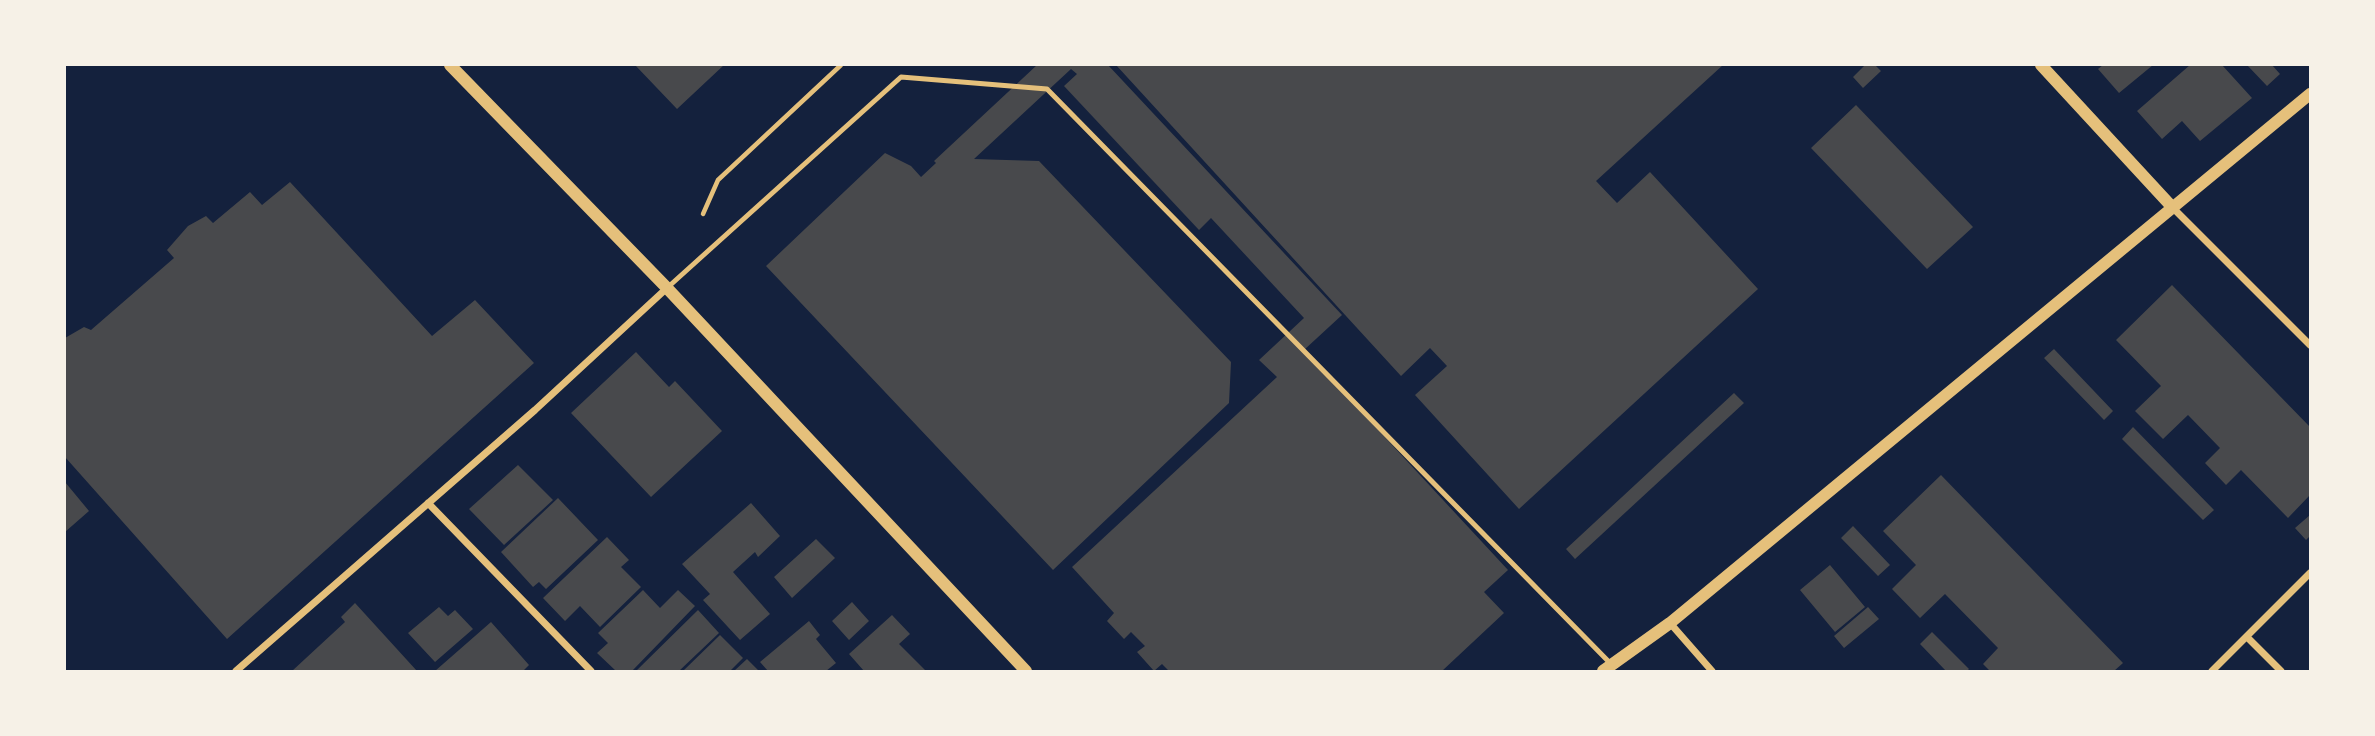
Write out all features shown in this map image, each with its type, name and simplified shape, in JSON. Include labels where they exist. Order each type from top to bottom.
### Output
[{"type":"street","points":[[450,65],[667,288],[1026,671]]},
{"type":"street","points":[[2041,65],[2173,208],[2310,345]]},
{"type":"street","points":[[1607,668],[1670,623],[2310,94]]},
{"type":"street","points":[[236,671],[667,288]]},
{"type":"street","points":[[428,503],[591,671]]},
{"type":"street","points":[[2212,671],[2310,573]]},
{"type":"street","points":[[1670,623],[1712,671]]},
{"type":"street","points":[[2247,637],[2281,671]]},
{"type":"street","points":[[244,664],[251,671]]},
{"type":"lane","points":[[667,288],[901,77],[1047,89],[1607,668]]},
{"type":"path","points":[[703,214],[718,180],[841,65]]},
{"type":"building","points":[[635,65],[724,65],[677,109]]},
{"type":"building","points":[[1037,65],[1108,65],[1342,315],[1304,350],[1508,570],[1484,592],[1504,613],[1442,671],[1169,671],[1162,664],[1154,671],[1137,652],[1145,646],[1131,632],[1124,639],[1107,621],[1114,613],[1072,567],[1277,377],[1259,360],[1304,318],[1211,218],[1199,230],[1064,86],[1077,74],[1071,69],[974,159],[1039,161],[1231,362],[1229,403],[1053,570],[766,266],[885,153],[911,166],[921,177],[936,163],[934,161]]},
{"type":"building","points":[[1116,65],[1723,65],[1596,181],[1617,203],[1650,172],[1758,289],[1519,509],[1415,395],[1447,366],[1430,348],[1401,376]]},
{"type":"building","points":[[1865,65],[1875,65],[1881,71],[1863,88],[1853,77]]},
{"type":"building","points":[[2103,65],[2153,65],[2119,93],[2098,69]]},
{"type":"building","points":[[2190,65],[2222,65],[2252,98],[2200,141],[2182,121],[2162,139],[2137,111]]},
{"type":"building","points":[[2247,65],[2272,65],[2280,74],[2267,86]]},
{"type":"building","points":[[1856,105],[1973,227],[1927,269],[1811,148]]},
{"type":"building","points":[[290,182],[432,336],[475,300],[534,363],[227,639],[65,457],[65,338],[84,327],[91,330],[174,258],[167,250],[188,226],[206,216],[213,223],[250,192],[262,205]]},
{"type":"building","points":[[2172,285],[2310,427],[2310,495],[2288,518],[2241,470],[2226,485],[2205,463],[2220,448],[2188,415],[2163,439],[2135,411],[2161,386],[2116,340]]},
{"type":"building","points":[[2054,349],[2113,411],[2104,420],[2044,358]]},
{"type":"building","points":[[636,352],[669,387],[675,381],[722,431],[651,497],[571,413]]},
{"type":"building","points":[[1734,393],[1744,403],[1575,559],[1566,549]]},
{"type":"building","points":[[2133,427],[2214,510],[2203,520],[2122,439]]},
{"type":"building","points":[[518,465],[553,500],[504,545],[469,509]]},
{"type":"building","points":[[1941,475],[2123,663],[2114,671],[1990,671],[1983,664],[1998,648],[1945,594],[1920,618],[1892,589],[1916,565],[1883,531]]},
{"type":"building","points":[[65,482],[89,511],[65,532]]},
{"type":"building","points":[[558,498],[598,540],[546,589],[539,582],[533,587],[501,552]]},
{"type":"building","points":[[751,503],[780,536],[758,557],[755,552],[733,572],[770,614],[740,640],[703,600],[710,594],[682,564]]},
{"type":"building","points":[[2310,515],[2310,536],[2306,540],[2295,528]]},
{"type":"building","points":[[1853,526],[1890,565],[1878,576],[1841,538]]},
{"type":"building","points":[[607,537],[629,560],[621,567],[641,587],[600,627],[580,606],[565,621],[543,598]]},
{"type":"building","points":[[816,539],[835,558],[792,598],[774,577]]},
{"type":"building","points":[[1830,565],[1865,607],[1835,632],[1800,590]]},
{"type":"building","points":[[643,590],[660,608],[678,590],[695,606],[632,671],[616,671],[597,653],[608,643],[598,633]]},
{"type":"building","points":[[852,602],[869,621],[849,640],[832,621]]},
{"type":"building","points":[[355,603],[417,671],[292,671],[345,622],[341,617]]},
{"type":"building","points":[[439,607],[448,616],[455,610],[473,629],[435,662],[408,633]]},
{"type":"building","points":[[1868,607],[1879,619],[1844,648],[1834,636]]},
{"type":"building","points":[[698,610],[719,633],[679,671],[636,671]]},
{"type":"building","points":[[892,615],[910,634],[899,644],[926,671],[864,671],[849,654]]},
{"type":"building","points":[[809,621],[820,635],[816,639],[836,663],[826,671],[768,671],[760,662]]},
{"type":"building","points":[[491,622],[529,665],[523,671],[435,671]]},
{"type":"building","points":[[1932,632],[1969,669],[1967,671],[1946,671],[1920,644]]},
{"type":"building","points":[[720,635],[743,658],[730,671],[683,671]]},
{"type":"building","points":[[747,659],[759,671],[734,671]]}]
